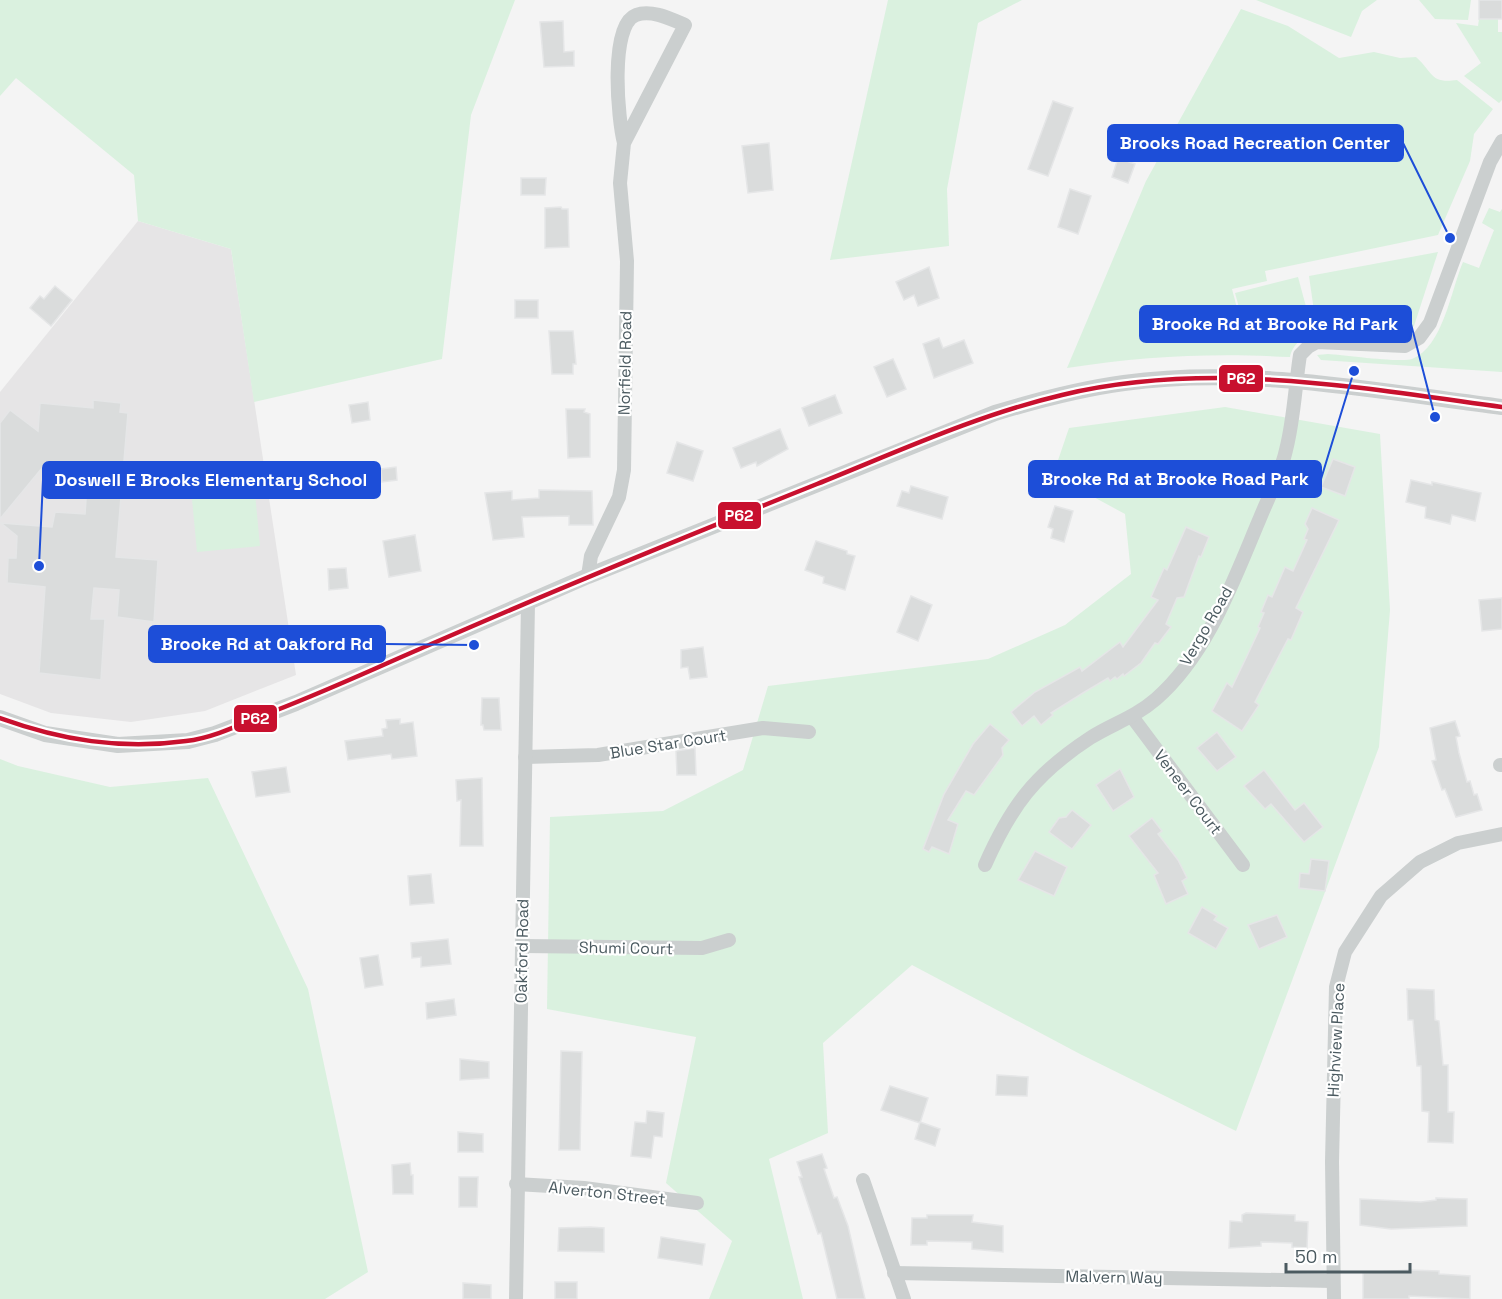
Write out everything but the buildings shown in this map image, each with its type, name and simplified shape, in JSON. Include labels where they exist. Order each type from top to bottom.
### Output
[{"type":"street","name":"Norfield Road","points":[[588,576],[591,556],[619,497],[624,470],[627,261],[620,183],[624,142],[618,120],[618,55],[626,26],[635,15],[647,13],[685,25],[624,142]]},
{"type":"street","name":"Vergo Road","points":[[985,865],[999,832],[1025,793],[1054,765],[1092,737],[1133,718],[1159,697],[1189,661],[1216,615],[1286,453],[1293,420],[1295,382],[1300,355],[1308,346],[1317,342],[1405,345],[1419,338],[1430,323],[1490,162],[1502,141]]},
{"type":"street","points":[[0,718],[45,734],[75,741],[118,745],[188,741],[254,720],[588,576],[995,413],[1048,397],[1125,382],[1240,378],[1295,382],[1502,407]]},
{"type":"street","name":"Oakford Road","points":[[516,1299],[516,1185],[528,603]]},
{"type":"street","name":"Veneer Court","points":[[1133,718],[1243,865]]},
{"type":"street","name":"Blue Star Court","points":[[525,757],[598,755],[763,728],[809,732]]},
{"type":"street","name":"Highview Place","points":[[1334,1299],[1332,1162],[1336,987],[1345,952],[1381,896],[1411,868],[1458,843],[1502,834]]},
{"type":"street","name":"Shumi Court","points":[[522,946],[702,948],[729,940]]},
{"type":"street","points":[[862,1180],[904,1299]]},
{"type":"street","name":"Alverton Street","points":[[516,1185],[584,1188],[697,1203]]},
{"type":"street","name":"Malvern Way","points":[[894,1273],[1333,1281]]},
{"type":"shaded area","points":[[138,221],[231,249],[296,675],[205,711],[131,722],[51,713],[0,694],[0,392]]},
{"type":"green space","points":[[0,0],[515,0],[471,115],[442,359],[254,402],[231,249],[138,221],[134,175],[16,78],[0,96]]},
{"type":"green space","points":[[888,0],[1022,0],[978,23],[947,189],[949,246],[830,260]]},
{"type":"green space","points":[[1256,0],[1377,0],[1362,11],[1351,37]]},
{"type":"green space","points":[[1419,0],[1471,0],[1468,20],[1435,19]]},
{"type":"green space","points":[[1241,9],[1288,26],[1339,58],[1374,52],[1400,58],[1416,57],[1433,76],[1448,81],[1457,80],[1493,109],[1474,134],[1470,161],[1438,235],[1265,271],[1267,281],[1232,289],[1244,335],[1315,318],[1309,276],[1438,252],[1414,326],[1403,334],[1317,330],[1300,340],[1293,348],[1290,357],[1178,356],[1067,368],[1146,181]]},
{"type":"green space","points":[[1479,19],[1498,19],[1498,32],[1502,32],[1502,100],[1499,103],[1464,76],[1481,63],[1456,23],[1478,26]]},
{"type":"green space","points":[[1489,208],[1500,212],[1502,209],[1502,372],[1321,360],[1317,355],[1406,360],[1423,353],[1445,317],[1463,262],[1479,268],[1494,230],[1482,223]]},
{"type":"green space","points":[[1298,277],[1308,314],[1245,329],[1235,293]]},
{"type":"green space","points":[[1225,407],[1380,434],[1390,610],[1379,747],[1236,1131],[1080,1054],[912,965],[823,1043],[828,1133],[769,1159],[803,1299],[709,1299],[732,1241],[666,1183],[696,1037],[547,1009],[550,817],[663,811],[743,770],[768,686],[988,659],[1065,625],[1131,574],[1125,514],[1053,475],[1069,428]]},
{"type":"green space","points":[[253,472],[260,546],[197,552],[190,478]]},
{"type":"green space","points":[[0,759],[18,766],[110,787],[208,778],[308,989],[368,1272],[325,1299],[0,1299]]},
{"type":"transit line","name":"P62","points":[[0,718],[46,732],[115,743],[162,743],[215,734],[324,691],[622,563],[907,447],[999,413],[1062,395],[1117,385],[1172,379],[1227,378],[1337,385],[1502,407]]},
{"type":"place","name":"Brooks Road Recreation Center","points":[[1450,238]]},
{"type":"place","name":"Brooke Rd at Brooke Road Park","points":[[1354,371]]},
{"type":"place","name":"Brooke Rd at Brooke Rd Park","points":[[1435,417]]},
{"type":"place","name":"Doswell E Brooks Elementary School","points":[[39,566]]},
{"type":"place","name":"Brooke Rd at Oakford Rd","points":[[474,645]]}]
